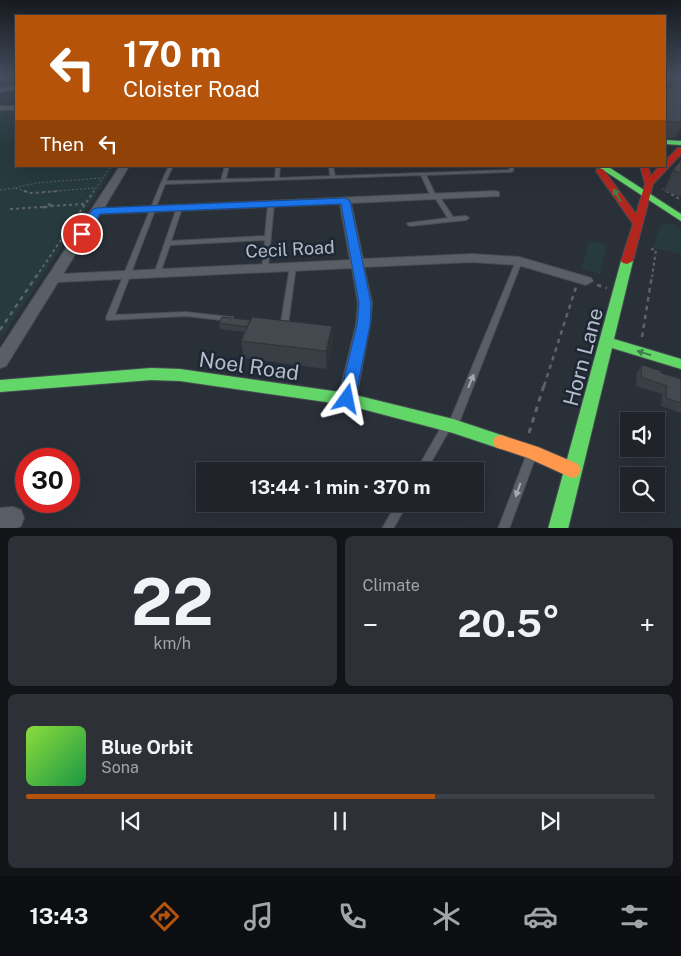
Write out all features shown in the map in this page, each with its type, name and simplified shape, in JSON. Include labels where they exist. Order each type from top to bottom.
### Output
[{"type":"main road","points":[[666,142],[681,143]]},
{"type":"main road","points":[[666,163],[681,150]]},
{"type":"main road","points":[[600,167],[637,223]]},
{"type":"main road","points":[[601,167],[647,188],[681,207]]},
{"type":"main road","points":[[617,167],[647,188],[681,218]]},
{"type":"main road","points":[[644,167],[647,188]]},
{"type":"main road","points":[[647,188],[663,167]]},
{"type":"main road","name":"Horn Lane","points":[[558,528],[647,188]]},
{"type":"main road","points":[[608,342],[681,364]]},
{"type":"main road","name":"Noel Road","points":[[0,386],[151,374],[180,375],[347,399],[450,426],[528,451],[572,470]]},
{"type":"street","points":[[0,108],[15,108]]},
{"type":"street","points":[[0,362],[124,167]]},
{"type":"street","points":[[97,211],[495,194]]},
{"type":"street","points":[[345,201],[365,303],[363,325],[347,399]]},
{"type":"street","name":"Cecil Road","points":[[54,278],[472,258],[519,261],[582,280]]},
{"type":"lane","points":[[170,167],[110,318],[186,314],[235,320]]},
{"type":"lane","points":[[223,181],[227,167]]},
{"type":"lane","points":[[277,179],[278,167]]},
{"type":"lane","points":[[331,167],[333,177]]},
{"type":"lane","points":[[398,167],[401,174]]},
{"type":"lane","points":[[465,167],[468,172]]},
{"type":"lane","points":[[163,183],[468,172],[511,170],[512,167]]},
{"type":"lane","points":[[423,174],[451,219]]},
{"type":"lane","points":[[265,268],[271,204]]},
{"type":"lane","points":[[157,274],[178,208]]},
{"type":"lane","points":[[410,224],[466,218]]},
{"type":"lane","points":[[167,243],[268,238]]},
{"type":"lane","points":[[426,462],[450,426],[519,261]]},
{"type":"lane","points":[[275,324],[284,325],[293,266]]},
{"type":"lane","points":[[503,528],[528,451]]},
{"type":"lane","points":[[387,528],[397,512]]},
{"type":"path","points":[[0,330],[51,251],[110,167]]},
{"type":"path","points":[[0,190],[36,183],[103,178]]},
{"type":"path","points":[[15,188],[31,193],[95,188]]},
{"type":"path","points":[[665,191],[681,200]]},
{"type":"path","points":[[10,209],[84,204]]},
{"type":"path","points":[[642,335],[656,250],[651,249]]},
{"type":"path","points":[[528,451],[582,280],[620,292]]},
{"type":"green space","points":[[0,111],[15,111],[15,167],[114,167],[0,340]]},
{"type":"green space","points":[[672,223],[681,229],[681,254],[653,248],[660,226]]},
{"type":"green space","points":[[589,241],[607,245],[600,274],[581,269]]},
{"type":"building","points":[[666,101],[681,101],[681,122],[666,121]]},
{"type":"building","points":[[681,160],[681,173],[673,170]]},
{"type":"building","points":[[222,317],[250,320],[247,327],[219,323]]},
{"type":"building","points":[[252,317],[332,326],[326,351],[241,341]]},
{"type":"building","points":[[642,365],[681,379],[681,403],[666,398],[667,386],[641,377]]},
{"type":"traffic: fast","points":[[666,142],[681,143]]},
{"type":"traffic: fast","points":[[603,167],[681,218]]},
{"type":"traffic: fast","points":[[558,528],[627,261]]},
{"type":"traffic: fast","points":[[608,342],[681,364]]},
{"type":"traffic: fast","points":[[0,386],[151,374],[180,375],[347,399],[453,426],[501,442]]},
{"type":"traffic: slow","points":[[501,442],[532,452],[572,470]]},
{"type":"traffic: jam","points":[[666,164],[681,150]]},
{"type":"traffic: jam","points":[[644,167],[649,184]]},
{"type":"traffic: jam","points":[[627,261],[649,184],[663,167]]},
{"type":"traffic: jam","points":[[600,171],[637,223]]},
{"type":"route","points":[[82,234],[97,211],[345,201],[365,303],[363,325],[347,399]]}]
